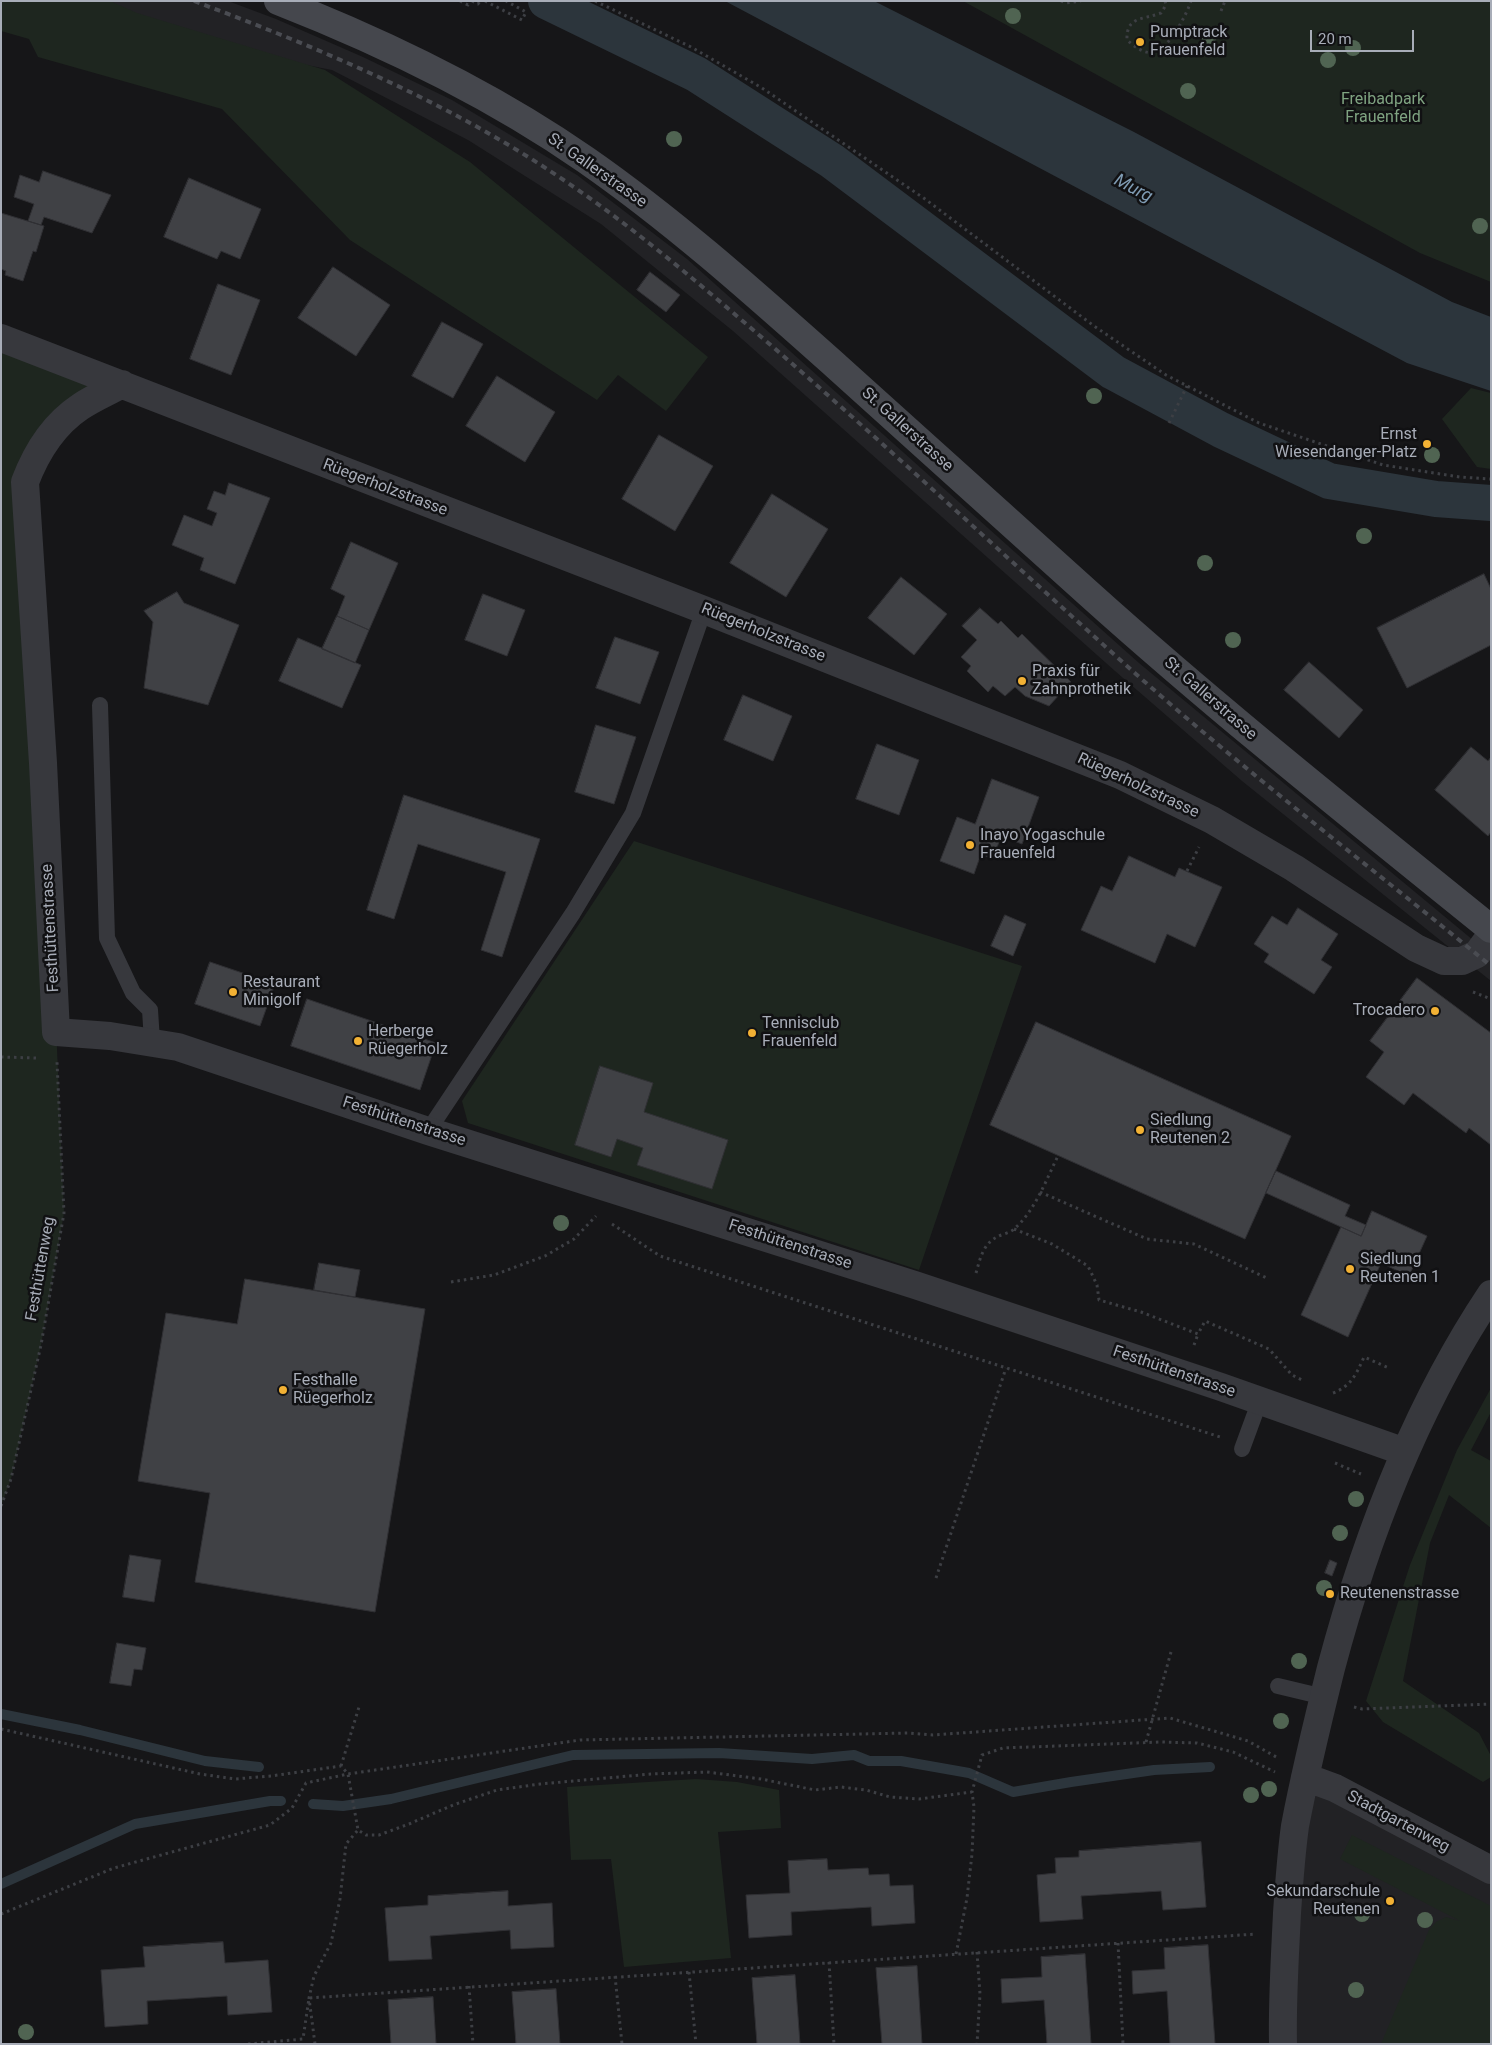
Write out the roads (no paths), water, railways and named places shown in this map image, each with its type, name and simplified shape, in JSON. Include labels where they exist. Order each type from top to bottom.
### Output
[{"type":"main road","name":"St. Gallerstrasse","points":[[278,1],[382,44],[424,64],[498,105],[584,158],[648,206],[730,272],[1103,606],[1242,727],[1491,929]]},
{"type":"street","name":"Rüegerholzstrasse","points":[[1,338],[405,496],[704,610],[1120,775],[1212,820],[1294,868],[1416,948],[1444,961],[1462,961],[1477,954],[1491,934]]},
{"type":"street","name":"Festhüttenstrasse","points":[[122,384],[80,407],[52,432],[32,462],[25,482],[43,763],[56,1032],[152,1041],[178,1047],[428,1131],[966,1302],[1260,1400],[1404,1452]]},
{"type":"street","points":[[1283,2044],[1286,1932],[1291,1856],[1305,1777],[1355,1582],[1404,1452],[1447,1366],[1491,1294]]},
{"type":"street","name":"Stadtgartenweg","points":[[1305,1777],[1335,1788],[1491,1870]]},
{"type":"lane","points":[[428,1131],[572,913],[633,813],[704,610]]},
{"type":"lane","points":[[100,705],[107,938],[133,993],[150,1010],[152,1041]]},
{"type":"lane","points":[[1243,1447],[1260,1400]]},
{"type":"lane","points":[[1278,1686],[1324,1697]]},
{"type":"water","name":"Murg","points":[[725,1],[874,1],[1134,132],[1452,302],[1491,317],[1491,391],[1407,363]]},
{"type":"waterway","points":[[546,1],[696,74],[832,161],[1113,372],[1221,430],[1329,481],[1436,499],[1491,503]]},
{"type":"waterway","points":[[1,1714],[80,1730],[205,1761],[259,1767]]},
{"type":"waterway","points":[[313,1804],[343,1806],[391,1799],[573,1755],[719,1753],[812,1759],[854,1755],[869,1761],[901,1761],[969,1773],[1013,1792],[1154,1770],[1210,1767]]},
{"type":"waterway","points":[[1,1884],[135,1824],[270,1801],[281,1801]]},
{"type":"railway","points":[[194,1],[291,39],[387,81],[479,128],[594,201],[694,279],[813,382],[1180,713],[1491,966]]},
{"type":"place","name":"Pumptrack Frauenfeld","points":[[1140,42]]},
{"type":"place","name":"Ernst Wiesendanger-Platz","points":[[1427,444]]},
{"type":"place","name":"Praxis für Zahnprothetik","points":[[1022,681]]},
{"type":"place","name":"Inayo Yogaschule Frauenfeld","points":[[970,845]]},
{"type":"place","name":"Restaurant Minigolf","points":[[233,992]]},
{"type":"place","name":"Trocadero","points":[[1435,1011]]},
{"type":"place","name":"Tennisclub Frauenfeld","points":[[752,1033]]},
{"type":"place","name":"Herberge Rüegerholz","points":[[358,1041]]},
{"type":"place","name":"Siedlung Reutenen 2","points":[[1140,1130]]},
{"type":"place","name":"Siedlung Reutenen 1","points":[[1350,1269]]},
{"type":"place","name":"Festhalle Rüegerholz","points":[[283,1390]]},
{"type":"place","name":"Reutenenstrasse","points":[[1330,1594]]},
{"type":"place","name":"Sekundarschule Reutenen","points":[[1390,1901]]},
{"type":"park label","name":"Freibadpark Frauenfeld","points":[[1383,109]]}]
